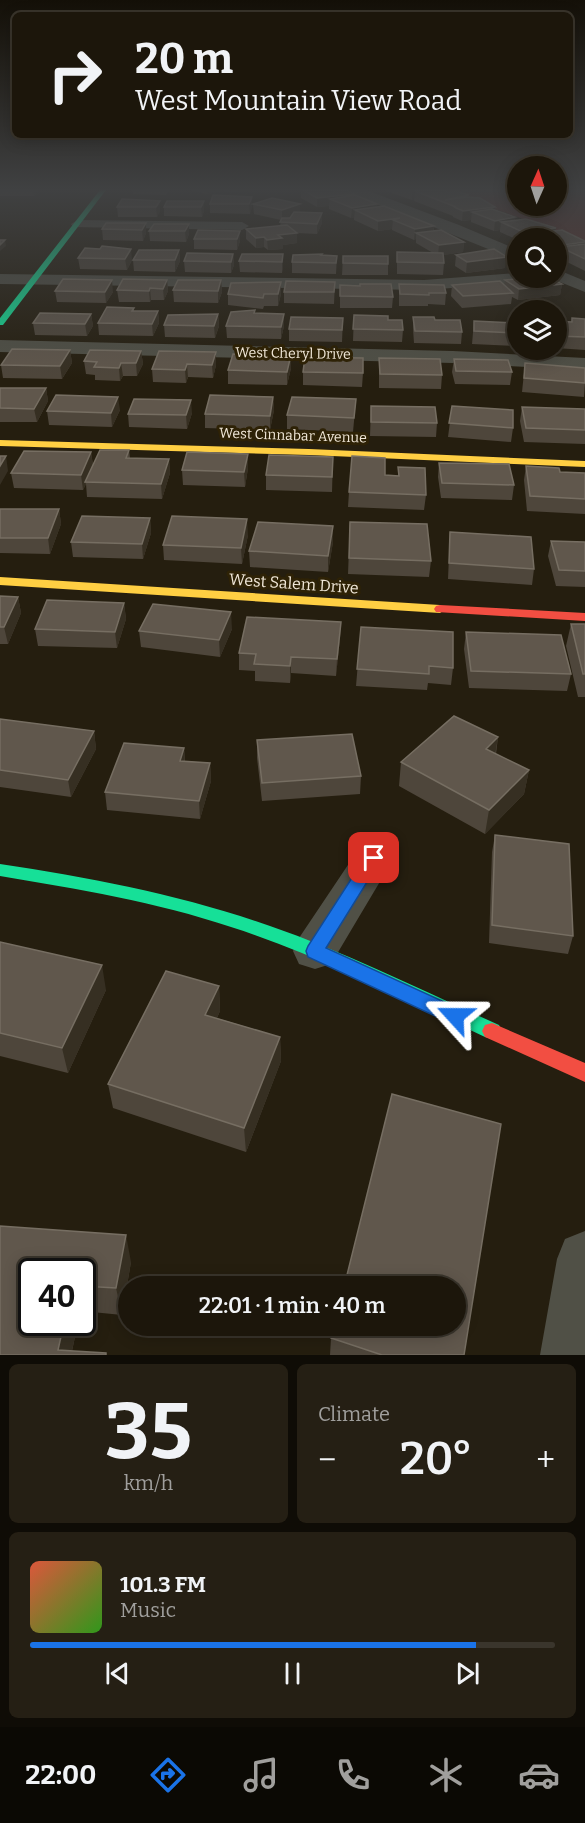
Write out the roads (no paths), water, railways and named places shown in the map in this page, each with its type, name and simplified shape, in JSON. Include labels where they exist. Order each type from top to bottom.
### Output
[{"type":"street","points":[[0,323],[55,253]]},
{"type":"street","points":[[0,279],[424,285],[507,279]]},
{"type":"street","points":[[567,279],[585,287]]},
{"type":"street","name":"West Cheryl Drive","points":[[0,346],[453,357],[585,364]]},
{"type":"street","name":"West Cinnabar Avenue","points":[[0,443],[309,452],[585,464]]},
{"type":"street","name":"West Salem Drive","points":[[0,581],[110,585],[463,613],[585,617]]},
{"type":"street","points":[[315,951],[374,858]]},
{"type":"street","points":[[0,870],[164,900],[233,920],[315,951],[585,1073]]},
{"type":"street","points":[[570,1355],[585,1259]]}]
